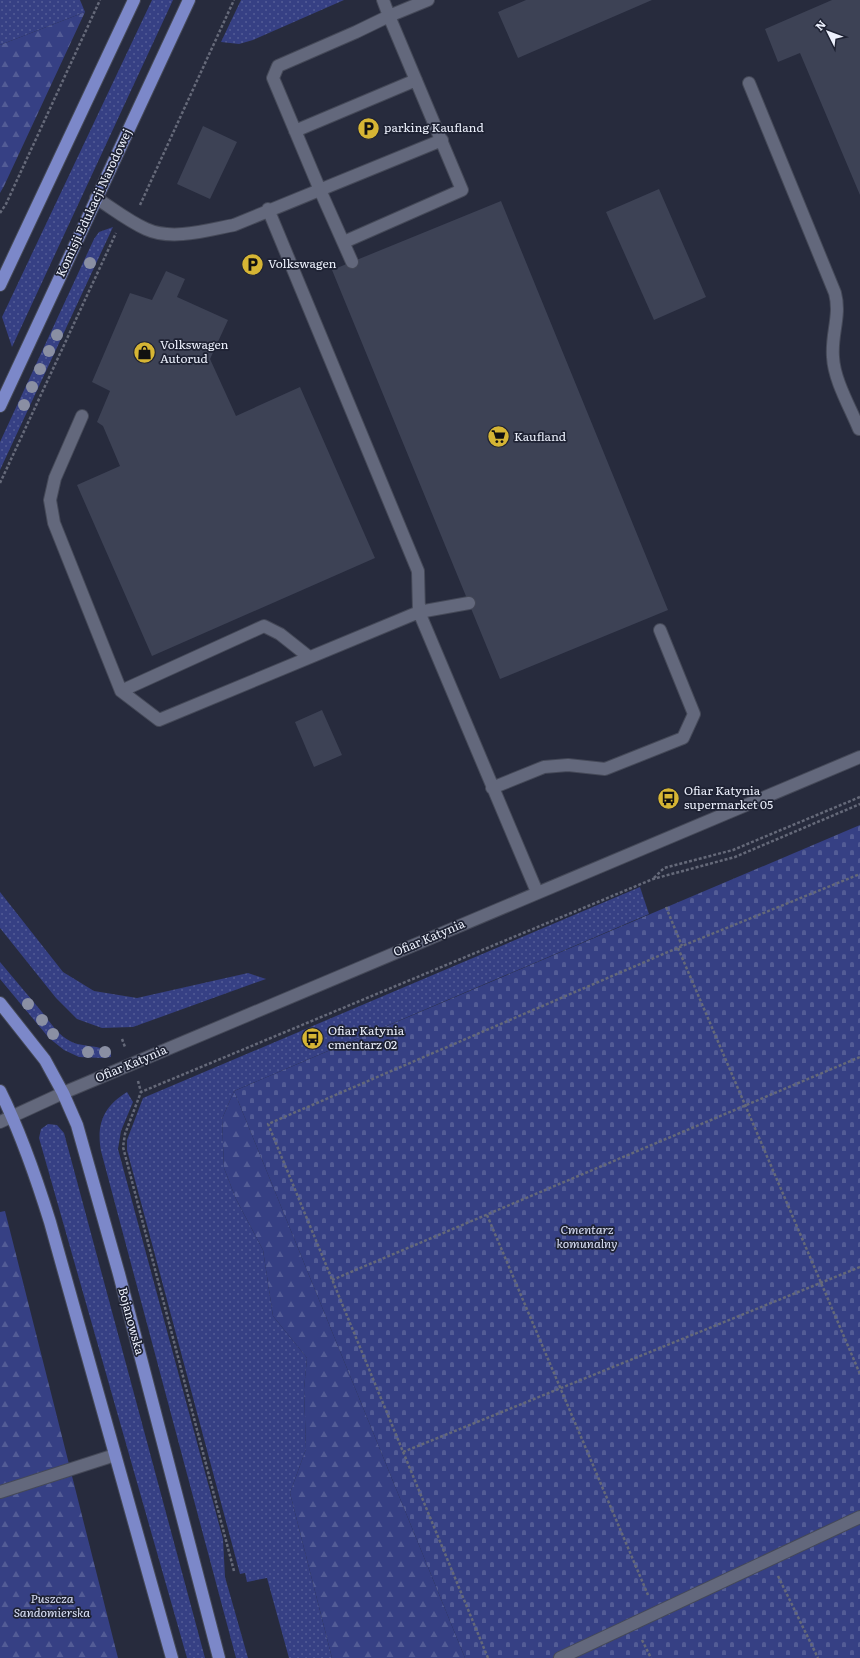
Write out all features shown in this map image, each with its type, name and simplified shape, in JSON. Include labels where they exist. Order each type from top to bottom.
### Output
[{"type":"main road","points":[[0,285],[134,0]]},
{"type":"main road","name":"Komisji Edukacji Narodowej","points":[[0,406],[189,0]]},
{"type":"main road","name":"Bojanowska","points":[[0,1003],[45,1060],[63,1093],[77,1125],[119,1274],[220,1658]]},
{"type":"main road","points":[[0,1091],[13,1116],[33,1169],[50,1222],[172,1658]]},
{"type":"street","points":[[344,242],[462,190],[383,0]]},
{"type":"street","points":[[352,262],[273,78],[278,66],[428,0]]},
{"type":"street","points":[[295,131],[416,80]]},
{"type":"street","points":[[749,83],[835,293],[838,304],[833,356],[835,371],[859,429],[860,428]]},
{"type":"street","points":[[96,198],[147,230],[175,235],[201,232],[234,224],[442,140]]},
{"type":"street","points":[[268,210],[418,571],[419,612],[537,892]]},
{"type":"street","points":[[82,416],[55,478],[50,500],[54,523],[121,691],[159,720],[419,612],[469,603]]},
{"type":"street","points":[[121,691],[264,626],[280,634],[309,657]]},
{"type":"street","points":[[492,788],[544,767],[568,765],[605,769],[683,738],[694,714],[660,630]]},
{"type":"street","name":"Ofiar Katynia","points":[[0,1122],[63,1093],[860,757]]},
{"type":"street","points":[[0,1492],[115,1455]]},
{"type":"street","points":[[560,1658],[860,1517]]},
{"type":"path","points":[[0,214],[100,0]]},
{"type":"path","points":[[0,483],[116,234],[140,206],[234,0]]},
{"type":"path","points":[[653,879],[664,868],[733,850],[860,797]]},
{"type":"path","points":[[234,1571],[123,1147],[125,1134],[141,1092],[653,879],[735,857],[860,804]]},
{"type":"path","points":[[488,1658],[268,1124],[682,946],[860,874]]},
{"type":"path","points":[[666,908],[682,946]]},
{"type":"path","points":[[678,948],[860,1374]]},
{"type":"path","points":[[332,1280],[860,1057]]},
{"type":"path","points":[[487,1215],[656,1613]]},
{"type":"path","points":[[403,1452],[860,1267]]},
{"type":"path","points":[[770,1559],[818,1658]]},
{"type":"green space","points":[[0,0],[80,0],[85,12],[0,45]]},
{"type":"green space","points":[[152,0],[173,0],[12,347],[2,317]]},
{"type":"green space","points":[[241,0],[344,0],[253,40],[239,44],[221,42]]},
{"type":"green space","points":[[85,12],[4,186],[0,193],[0,45]]},
{"type":"green space","points":[[113,227],[0,470],[0,442],[94,239],[99,232]]},
{"type":"green space","name":"Cmentarz komunalny","points":[[860,825],[860,1658],[465,1658],[234,1091]]},
{"type":"green space","points":[[640,887],[649,914],[234,1091],[222,1119],[224,1168],[236,1199],[263,1250],[273,1316],[307,1358],[304,1389],[306,1449],[290,1493],[332,1658],[289,1658],[267,1578],[247,1582],[245,1573],[240,1574],[127,1150],[127,1140],[143,1098]]},
{"type":"green space","points":[[0,892],[63,972],[94,991],[137,998],[248,973],[266,979],[133,1027],[102,1028],[77,1019],[56,998],[0,928]]},
{"type":"green space","points":[[0,962],[54,1028],[62,1035],[70,1041],[80,1045],[107,1050],[111,1053],[111,1057],[79,1057],[64,1050],[49,1038],[0,979]]},
{"type":"green space","points":[[234,1091],[465,1658],[332,1658],[290,1493],[306,1449],[304,1389],[307,1358],[273,1316],[263,1250],[236,1199],[224,1168],[222,1119]]},
{"type":"green space","points":[[127,1092],[133,1102],[121,1131],[118,1149],[223,1539],[225,1577],[248,1658],[236,1658],[101,1151],[101,1124],[107,1110],[119,1097]]},
{"type":"green space","points":[[48,1124],[57,1125],[64,1133],[205,1658],[187,1658],[39,1138],[41,1129]]},
{"type":"green space","name":"Puszcza Sandomierska","points":[[5,1211],[118,1658],[0,1658],[0,1212]]},
{"type":"building","points":[[526,0],[652,0],[518,58],[498,12]]},
{"type":"building","points":[[832,0],[860,0],[860,195],[800,53],[778,62],[765,29]]},
{"type":"building","points":[[203,126],[237,142],[210,199],[177,184]]},
{"type":"building","points":[[659,189],[706,297],[654,320],[606,212]]},
{"type":"building","name":"Kaufland","points":[[501,201],[668,610],[500,679],[332,270]]},
{"type":"building","points":[[166,271],[185,279],[177,297],[228,320],[210,359],[236,416],[300,387],[375,558],[152,656],[77,485],[120,466],[103,426],[97,422],[110,391],[92,382],[130,293],[152,300]]},
{"type":"building","points":[[322,710],[342,755],[314,767],[295,722]]},
{"type":"place","name":"parking Kaufland","points":[[368,128]]},
{"type":"place","name":"Volkswagen","points":[[253,264]]},
{"type":"place","name":"Volkswagen Autorud","points":[[145,352]]},
{"type":"place","name":"Kaufland","points":[[499,437]]},
{"type":"place","name":"Ofiar Katynia supermarket 05","points":[[669,798]]},
{"type":"place","name":"Ofiar Katynia cmentarz 02","points":[[312,1038]]}]
